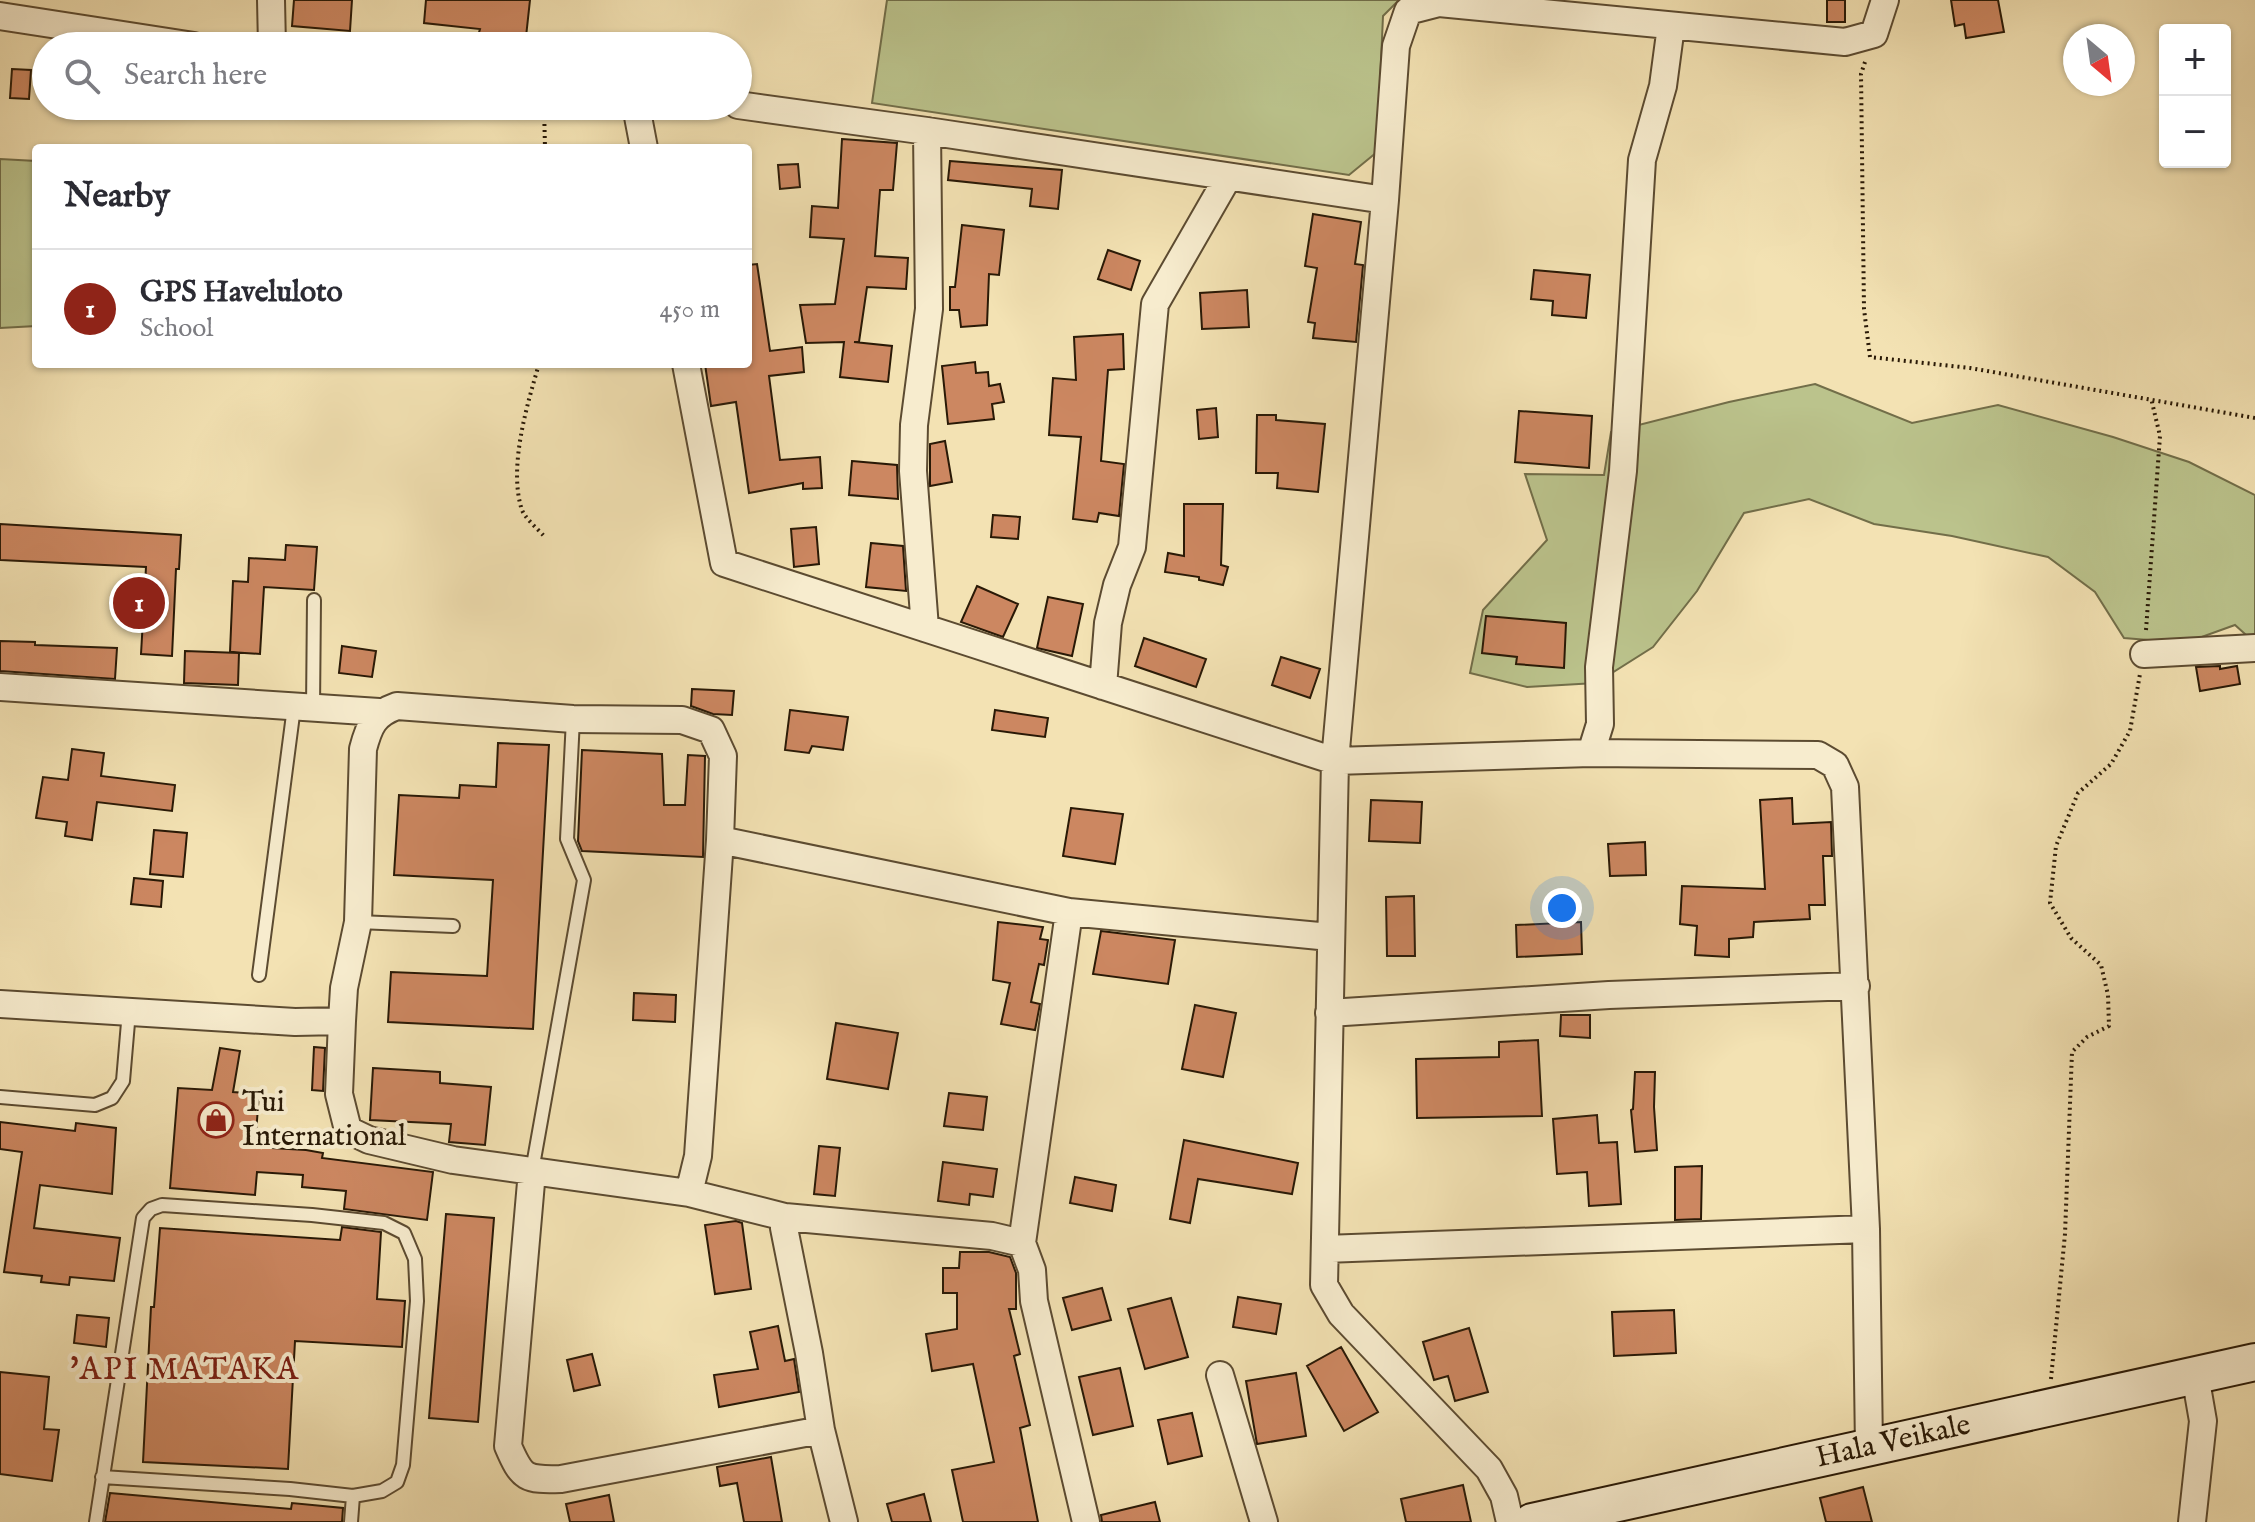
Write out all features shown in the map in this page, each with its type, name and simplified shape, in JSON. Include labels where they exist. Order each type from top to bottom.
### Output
[{"type":"street","points":[[271,0],[272,32]]},
{"type":"street","points":[[1510,1522],[1504,1496],[1489,1469],[1341,1314],[1324,1285],[1335,761],[1396,46],[1408,11],[1439,3],[1845,42],[1874,34],[1885,0]]},
{"type":"street","points":[[0,16],[103,32]]},
{"type":"street","points":[[1591,753],[1600,724],[1599,667],[1623,471],[1642,160],[1663,86],[1671,26]]},
{"type":"street","points":[[752,107],[1385,200]]},
{"type":"street","points":[[639,120],[643,144]]},
{"type":"street","points":[[925,628],[913,471],[914,425],[929,309],[927,131]]},
{"type":"street","points":[[1103,686],[1108,623],[1117,585],[1132,547],[1155,304],[1228,177]]},
{"type":"street","points":[[687,368],[724,563],[1335,761],[1591,753],[1818,755],[1835,765],[1845,787],[1856,986],[1866,1229],[1869,1449]]},
{"type":"street","points":[[2144,654],[2255,648]]},
{"type":"street","points":[[0,687],[379,712],[397,706],[573,719],[682,720],[711,730],[723,756],[720,840],[698,1156],[689,1193]]},
{"type":"street","points":[[379,712],[368,729],[363,749],[358,922],[344,988],[339,1094],[348,1130],[369,1140],[453,1160],[689,1193],[785,1217],[992,1236],[1022,1243]]},
{"type":"street","points":[[720,840],[1069,912],[1330,937]]},
{"type":"street","points":[[1069,912],[1022,1243],[1032,1270],[1034,1301],[1086,1522]]},
{"type":"street","points":[[1329,1013],[1609,995],[1856,986]]},
{"type":"street","points":[[0,1004],[295,1022],[342,1021]]},
{"type":"street","points":[[532,1171],[508,1446],[519,1471],[534,1480],[561,1479],[821,1430]]},
{"type":"street","points":[[785,1217],[784,1228],[807,1338],[821,1430],[844,1522]]},
{"type":"street","points":[[1325,1249],[1866,1229]]},
{"type":"street","name":"Hala Veikale","points":[[1532,1522],[2255,1362]]},
{"type":"street","points":[[1220,1375],[1264,1522]]},
{"type":"street","points":[[2192,1522],[2203,1421],[2195,1375]]},
{"type":"lane","points":[[259,975],[304,708],[314,600]]},
{"type":"lane","points":[[532,1171],[584,880],[567,839],[573,719]]},
{"type":"lane","points":[[358,922],[453,926]]},
{"type":"lane","points":[[0,1097],[95,1105],[112,1098],[123,1081],[129,1011]]},
{"type":"lane","points":[[96,1522],[102,1477],[143,1218],[151,1209],[162,1205],[312,1215],[384,1223],[404,1233],[415,1259],[417,1301],[403,1465],[397,1482],[382,1491],[353,1496],[102,1477]]},
{"type":"lane","points":[[351,1522],[353,1496]]},
{"type":"path","points":[[1874,34],[1861,74],[1864,309],[1870,357],[1970,368],[2255,418]]},
{"type":"path","points":[[544,120],[545,144]]},
{"type":"path","points":[[538,368],[524,416],[518,469],[521,510],[544,536]]},
{"type":"path","points":[[2049,1406],[2065,1234],[2072,1052],[2087,1037],[2109,1026],[2108,995],[2101,965],[2071,938],[2050,903],[2056,846],[2078,793],[2111,764],[2130,731],[2144,654],[2160,436],[2151,398]]},
{"type":"green space","points":[[887,0],[1399,0],[1383,16],[1377,152],[1349,175],[872,103]]},
{"type":"green space","points":[[0,159],[32,161],[32,326],[0,328]]},
{"type":"green space","points":[[1815,384],[1912,423],[1998,405],[2189,462],[2255,495],[2255,643],[2235,625],[2185,643],[2124,638],[2095,592],[2048,557],[1952,536],[1874,524],[1809,499],[1744,513],[1697,591],[1653,647],[1596,683],[1527,687],[1470,673],[1483,610],[1547,540],[1525,474],[1604,475],[1611,432]]},
{"type":"building","points":[[294,0],[352,0],[350,31],[292,26]]},
{"type":"building","points":[[426,0],[530,0],[527,32],[479,32],[480,29],[424,23]]},
{"type":"building","points":[[1827,0],[1845,0],[1845,22],[1827,22]]},
{"type":"building","points":[[1951,0],[1998,0],[2004,32],[1966,38],[1964,24],[1955,26]]},
{"type":"building","points":[[12,69],[31,70],[29,99],[10,98]]},
{"type":"building","points":[[842,139],[897,143],[893,190],[880,190],[875,256],[908,258],[906,289],[867,287],[859,342],[854,342],[892,346],[888,382],[840,377],[844,342],[806,343],[800,305],[835,304],[844,239],[810,237],[812,206],[838,208]]},
{"type":"building","points":[[950,161],[1062,170],[1058,209],[1030,206],[1032,189],[948,180]]},
{"type":"building","points":[[798,164],[800,187],[780,189],[778,165]]},
{"type":"building","points":[[1313,214],[1361,222],[1355,264],[1363,265],[1356,342],[1313,338],[1315,323],[1308,322],[1317,268],[1305,266]]},
{"type":"building","points":[[962,225],[1004,230],[999,275],[989,274],[987,325],[961,327],[959,310],[950,310],[950,287],[955,287]]},
{"type":"building","points":[[1108,250],[1140,261],[1131,290],[1098,279]]},
{"type":"building","points":[[757,264],[770,351],[802,347],[804,372],[769,376],[780,460],[820,457],[822,488],[803,489],[803,483],[749,493],[736,402],[711,406],[706,368],[752,368],[752,265]]},
{"type":"building","points":[[1534,270],[1590,275],[1586,318],[1552,315],[1553,301],[1531,299]]},
{"type":"building","points":[[1247,290],[1249,327],[1202,329],[1200,293]]},
{"type":"building","points":[[1123,334],[1124,369],[1108,370],[1101,461],[1124,464],[1119,516],[1099,513],[1097,522],[1073,519],[1081,437],[1049,435],[1053,378],[1076,380],[1074,337]]},
{"type":"building","points":[[975,362],[976,373],[988,372],[989,386],[1000,384],[1004,402],[992,404],[994,419],[948,424],[942,366]]},
{"type":"building","points":[[1216,408],[1218,437],[1199,439],[1197,410]]},
{"type":"building","points":[[1519,411],[1592,416],[1589,468],[1515,462]]},
{"type":"building","points":[[1257,415],[1276,415],[1276,420],[1325,424],[1318,492],[1277,488],[1278,473],[1256,473]]},
{"type":"building","points":[[945,441],[952,482],[930,486],[930,444]]},
{"type":"building","points":[[852,461],[897,465],[898,499],[849,495]]},
{"type":"building","points":[[1184,504],[1223,504],[1221,565],[1228,567],[1223,585],[1199,580],[1199,577],[1165,572],[1168,553],[1184,556]]},
{"type":"building","points":[[993,515],[1020,517],[1018,539],[991,537]]},
{"type":"building","points":[[0,524],[181,535],[179,569],[176,569],[172,656],[141,654],[146,567],[0,560]]},
{"type":"building","points":[[816,527],[819,564],[794,567],[791,529]]},
{"type":"building","points":[[871,543],[903,546],[906,591],[866,587]]},
{"type":"building","points":[[286,545],[317,547],[314,590],[264,587],[260,654],[230,652],[233,581],[248,582],[249,558],[285,560]]},
{"type":"building","points":[[977,586],[1018,604],[1003,637],[961,622]]},
{"type":"building","points":[[1048,597],[1083,604],[1072,656],[1037,648]]},
{"type":"building","points":[[1486,616],[1566,623],[1564,668],[1516,664],[1517,657],[1482,653]]},
{"type":"building","points":[[1144,638],[1206,659],[1196,687],[1135,666]]},
{"type":"building","points":[[0,641],[117,648],[115,679],[0,671]]},
{"type":"building","points":[[342,646],[376,651],[372,677],[339,673]]},
{"type":"building","points":[[185,651],[239,653],[238,685],[184,683]]},
{"type":"building","points":[[1281,657],[1320,669],[1310,698],[1272,685]]},
{"type":"building","points":[[2220,666],[2220,669],[2237,666],[2240,684],[2200,691],[2196,667]]},
{"type":"building","points":[[692,689],[734,691],[732,715],[713,714],[691,706]]},
{"type":"building","points":[[790,710],[848,717],[843,750],[812,746],[809,753],[785,750]]},
{"type":"building","points":[[995,710],[1048,718],[1045,737],[992,730]]},
{"type":"building","points":[[498,743],[549,745],[533,1029],[388,1022],[391,972],[487,976],[493,880],[394,875],[399,795],[459,798],[460,785],[496,787]]},
{"type":"building","points":[[72,749],[104,753],[101,776],[175,785],[172,811],[97,802],[92,840],[65,836],[67,822],[36,818],[43,777],[68,780]]},
{"type":"building","points":[[582,750],[662,754],[664,805],[685,805],[688,755],[705,756],[703,857],[582,851],[578,841]]},
{"type":"building","points":[[1792,798],[1793,824],[1831,822],[1832,856],[1823,856],[1825,905],[1809,905],[1810,919],[1754,922],[1753,937],[1729,939],[1729,957],[1695,955],[1697,926],[1680,924],[1682,886],[1765,889],[1760,800]]},
{"type":"building","points":[[1371,800],[1422,802],[1420,843],[1369,841]]},
{"type":"building","points":[[1071,808],[1123,814],[1115,864],[1063,856]]},
{"type":"building","points":[[154,830],[187,833],[183,877],[150,874]]},
{"type":"building","points":[[1645,842],[1646,875],[1610,876],[1608,844]]},
{"type":"building","points":[[134,878],[163,881],[161,907],[131,904]]},
{"type":"building","points":[[1414,896],[1415,956],[1387,956],[1386,897]]},
{"type":"building","points":[[998,922],[1043,927],[1040,939],[1048,940],[1044,965],[1039,964],[1031,1002],[1040,1004],[1035,1030],[1001,1024],[1010,983],[993,980]]},
{"type":"building","points":[[1581,922],[1582,954],[1517,957],[1516,925]]},
{"type":"building","points":[[1101,931],[1175,940],[1168,984],[1093,974]]},
{"type":"building","points":[[634,993],[676,995],[675,1022],[633,1020]]},
{"type":"building","points":[[1195,1005],[1236,1013],[1223,1077],[1182,1069]]},
{"type":"building","points":[[1561,1015],[1590,1015],[1590,1038],[1560,1036]]},
{"type":"building","points":[[836,1023],[898,1033],[888,1089],[827,1079]]},
{"type":"building","points":[[1538,1040],[1542,1116],[1417,1118],[1416,1059],[1499,1057],[1499,1042]]},
{"type":"building","points":[[314,1047],[325,1048],[323,1091],[312,1090]]},
{"type":"building","name":"Tui International","points":[[220,1048],[240,1051],[233,1092],[259,1094],[255,1147],[306,1150],[323,1153],[322,1158],[433,1172],[427,1220],[344,1209],[346,1191],[302,1187],[303,1175],[257,1172],[255,1195],[170,1188],[178,1088],[212,1090]]},
{"type":"building","points":[[373,1068],[440,1072],[440,1083],[491,1087],[485,1145],[449,1142],[451,1124],[370,1120]]},
{"type":"building","points":[[1635,1072],[1655,1072],[1657,1150],[1635,1152],[1631,1110]]},
{"type":"building","points":[[949,1093],[987,1097],[983,1130],[944,1126]]},
{"type":"building","points":[[1597,1115],[1599,1143],[1617,1142],[1621,1204],[1589,1206],[1587,1172],[1557,1174],[1553,1119]]},
{"type":"building","points":[[0,1122],[75,1131],[76,1123],[116,1128],[112,1194],[40,1185],[34,1228],[120,1238],[114,1281],[70,1277],[69,1285],[41,1282],[42,1276],[4,1272],[22,1152],[0,1149]]},
{"type":"building","points":[[1184,1140],[1298,1163],[1292,1194],[1198,1179],[1190,1223],[1170,1219]]},
{"type":"building","points":[[819,1146],[840,1148],[835,1196],[814,1194]]},
{"type":"building","points":[[943,1162],[997,1169],[993,1197],[970,1194],[969,1205],[938,1201]]},
{"type":"building","points":[[1702,1166],[1701,1219],[1675,1220],[1675,1167]]},
{"type":"building","points":[[1075,1177],[1116,1185],[1112,1211],[1070,1203]]},
{"type":"building","points":[[446,1214],[494,1218],[478,1422],[429,1418]]},
{"type":"building","points":[[742,1223],[751,1289],[715,1294],[705,1225]]},
{"type":"building","points":[[342,1227],[381,1232],[377,1299],[405,1301],[402,1347],[295,1341],[288,1469],[143,1462],[151,1307],[154,1307],[160,1228],[340,1240]]},
{"type":"building","points":[[960,1252],[989,1252],[1010,1257],[1016,1273],[1016,1309],[1009,1309],[1020,1354],[1014,1356],[1030,1425],[1020,1428],[1038,1522],[963,1522],[952,1470],[994,1462],[973,1364],[932,1371],[926,1334],[957,1329],[957,1293],[943,1293],[943,1268],[959,1268]]},
{"type":"building","points":[[1102,1288],[1111,1320],[1072,1330],[1063,1298]]},
{"type":"building","points":[[1238,1297],[1281,1304],[1276,1334],[1233,1327]]},
{"type":"building","points":[[1171,1298],[1188,1357],[1145,1369],[1128,1309]]},
{"type":"building","points":[[1674,1310],[1676,1353],[1614,1356],[1612,1312]]},
{"type":"building","points":[[77,1315],[109,1318],[106,1347],[74,1343]]},
{"type":"building","points":[[778,1326],[785,1361],[794,1359],[799,1392],[719,1407],[714,1375],[758,1369],[750,1332]]},
{"type":"building","points":[[1469,1328],[1488,1392],[1455,1401],[1448,1376],[1434,1380],[1423,1342]]},
{"type":"building","points":[[1341,1347],[1378,1412],[1344,1431],[1307,1366]]},
{"type":"building","points":[[592,1354],[600,1385],[574,1391],[567,1360]]},
{"type":"building","points":[[1120,1368],[1133,1426],[1093,1435],[1079,1377]]},
{"type":"building","points":[[0,1372],[49,1377],[44,1429],[59,1430],[52,1481],[0,1474]]},
{"type":"building","points":[[1296,1373],[1306,1436],[1257,1444],[1246,1381]]},
{"type":"building","points":[[1192,1413],[1202,1456],[1168,1464],[1158,1420]]},
{"type":"building","points":[[771,1457],[782,1522],[744,1522],[737,1483],[720,1486],[717,1467]]},
{"type":"building","points":[[1463,1485],[1471,1522],[1406,1522],[1401,1499]]},
{"type":"building","points":[[1863,1487],[1872,1522],[1826,1522],[1820,1498]]},
{"type":"building","points":[[110,1493],[291,1509],[292,1503],[343,1508],[342,1522],[105,1522]]},
{"type":"building","points":[[924,1494],[931,1522],[892,1522],[887,1504]]},
{"type":"building","points":[[609,1495],[614,1522],[570,1522],[566,1504]]},
{"type":"building","points":[[1155,1502],[1160,1522],[1102,1522],[1101,1515]]},
{"type":"place","name":"GPS Haveluloto","points":[[139,603]]},
{"type":"place","name":"Tui International","points":[[216,1120]]},
{"type":"district","name":"'API MATAKA","points":[[185,1370]]}]
